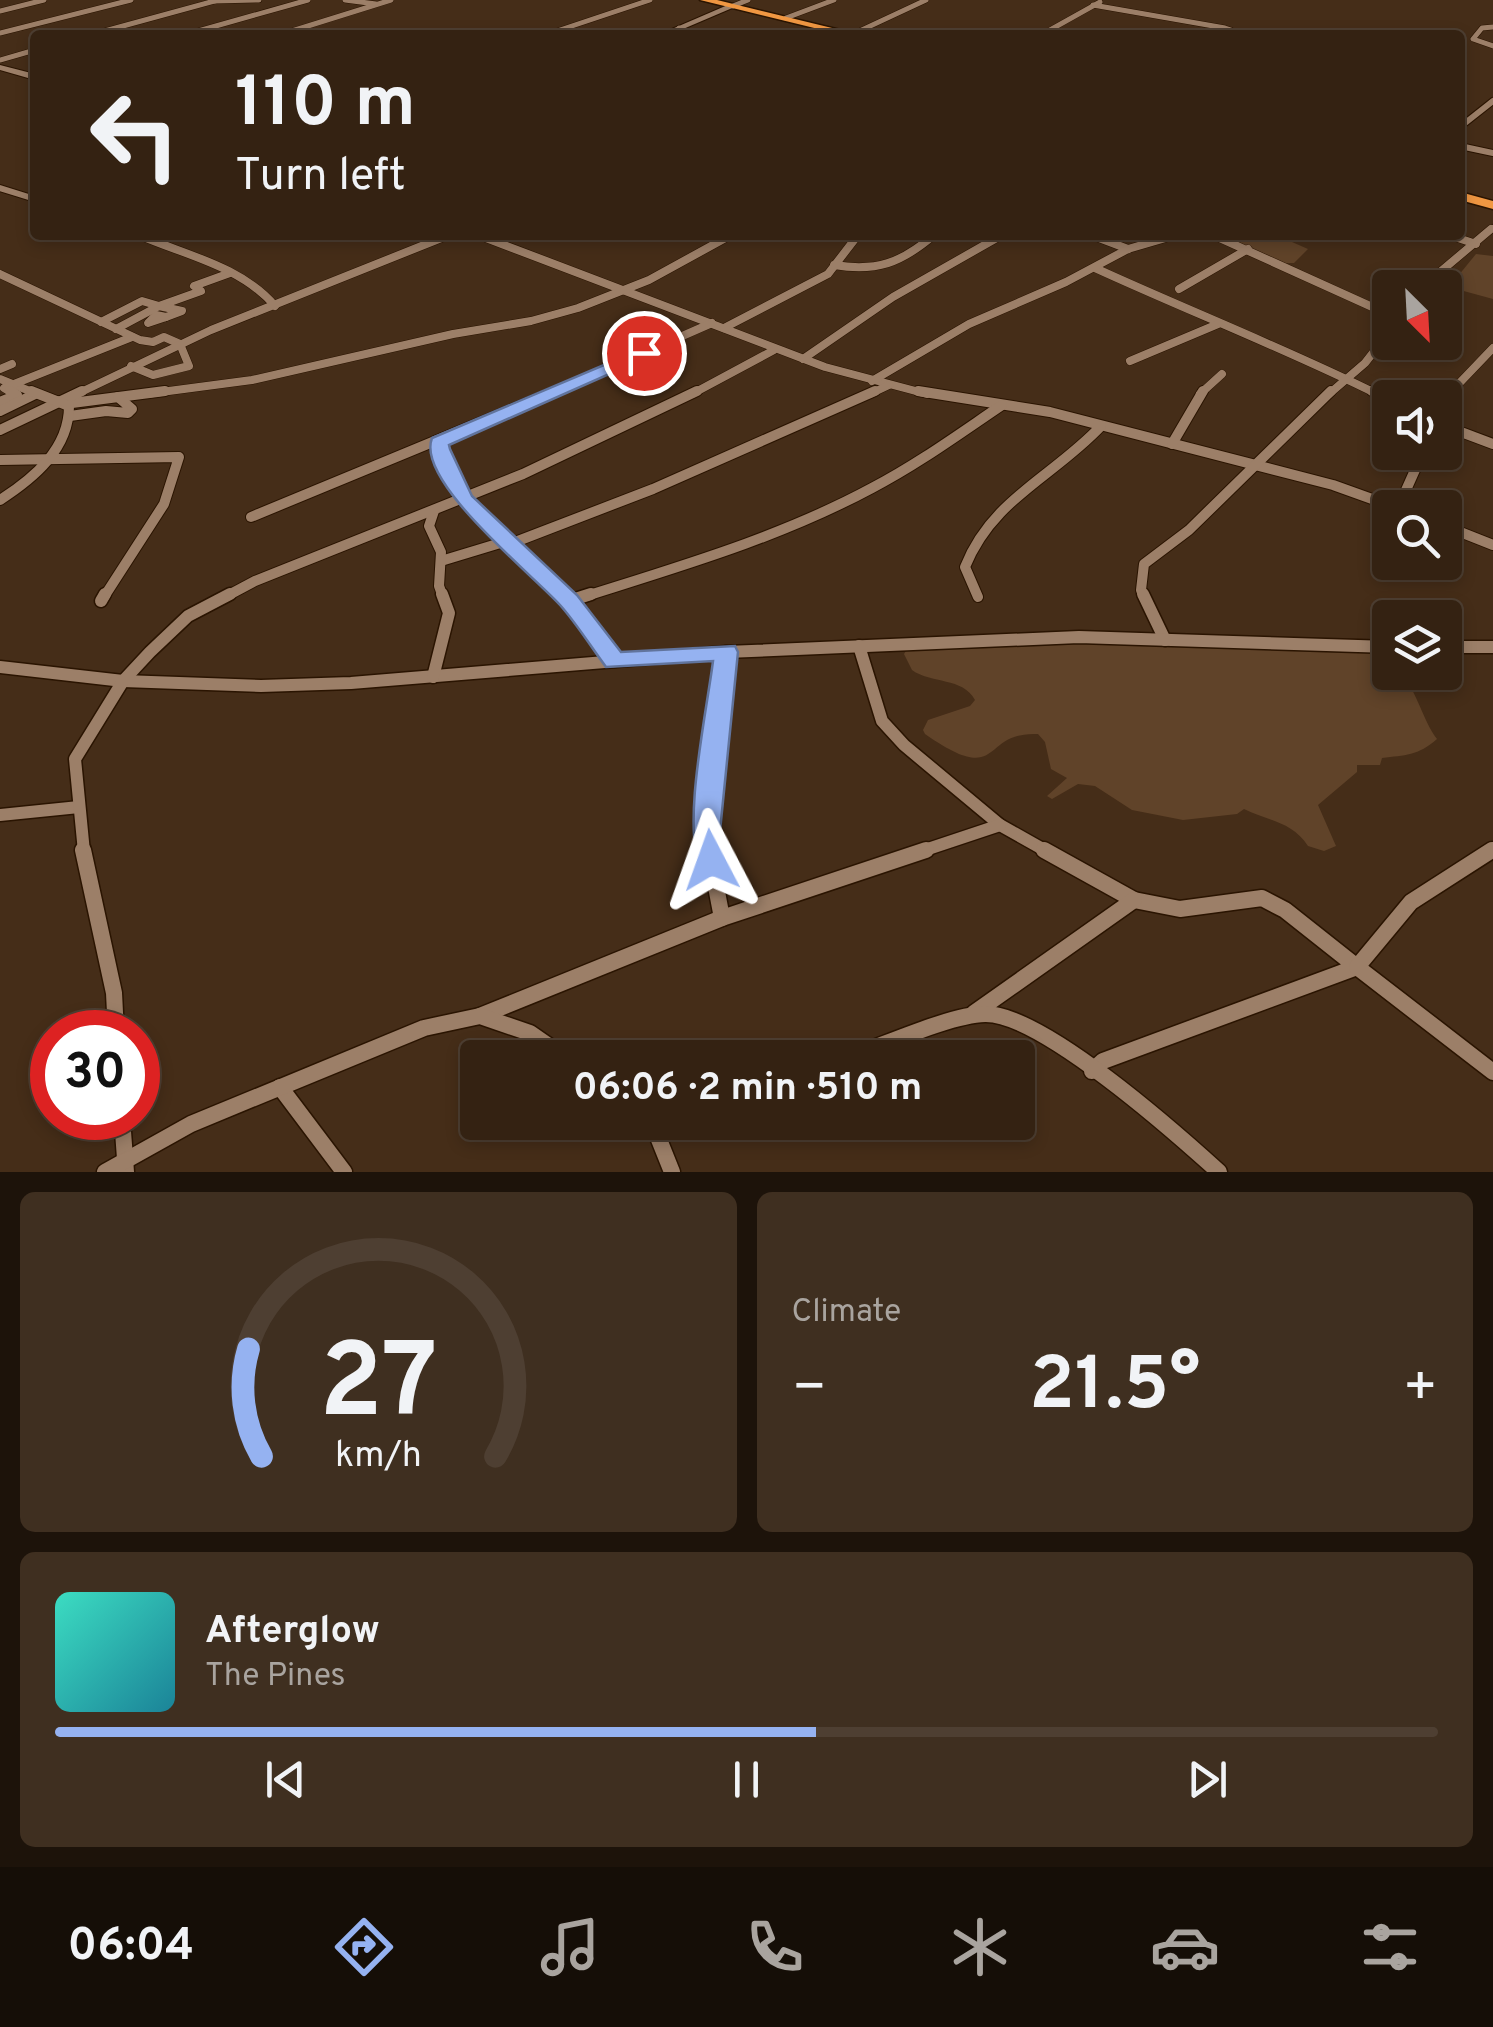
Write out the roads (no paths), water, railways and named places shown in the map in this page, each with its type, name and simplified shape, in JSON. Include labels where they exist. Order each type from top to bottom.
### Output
[{"type":"highway","points":[[704,0],[833,30]]},
{"type":"highway","points":[[1465,197],[1493,205]]},
{"type":"street","points":[[16,0],[25,4]]},
{"type":"street","points":[[0,11],[44,0]]},
{"type":"street","points":[[0,33],[131,0]]},
{"type":"street","points":[[109,30],[216,1],[259,0]]},
{"type":"street","points":[[202,30],[308,0]]},
{"type":"street","points":[[345,0],[376,4]]},
{"type":"street","points":[[295,30],[391,0]]},
{"type":"street","points":[[559,30],[650,0]]},
{"type":"street","points":[[674,30],[748,0]]},
{"type":"street","points":[[786,18],[834,0]]},
{"type":"street","points":[[863,30],[926,0]]},
{"type":"street","points":[[1050,30],[1103,0]]},
{"type":"street","points":[[1094,5],[1230,30]]},
{"type":"street","points":[[1493,27],[1482,28],[1473,39],[1493,46]]},
{"type":"street","points":[[679,28],[684,30]]},
{"type":"street","points":[[0,64],[30,52]]},
{"type":"street","points":[[0,64],[30,75]]},
{"type":"street","points":[[1465,123],[1493,101]]},
{"type":"street","points":[[1465,117],[1479,112],[1493,115]]},
{"type":"street","points":[[1465,147],[1493,153]]},
{"type":"street","points":[[0,188],[30,198]]},
{"type":"street","points":[[18,194],[30,189]]},
{"type":"street","points":[[1444,270],[1493,228]]},
{"type":"street","points":[[150,240],[230,272],[267,293],[275,306]]},
{"type":"street","points":[[0,430],[180,344],[437,240]]},
{"type":"street","points":[[491,240],[774,350],[872,381],[1101,426],[1333,485],[1372,499]]},
{"type":"street","points":[[55,401],[72,403],[252,380],[453,334],[531,321],[624,291],[721,240]]},
{"type":"street","points":[[724,328],[828,274],[854,240]]},
{"type":"street","points":[[834,265],[872,272],[885,269],[897,265],[928,240]]},
{"type":"street","points":[[803,359],[893,298],[993,240]]},
{"type":"street","points":[[1104,240],[1128,249]]},
{"type":"street","points":[[872,381],[969,324],[1095,268],[1128,249],[1159,240]]},
{"type":"street","points":[[1225,240],[1372,308]]},
{"type":"street","points":[[1464,240],[1476,244]]},
{"type":"street","points":[[1179,290],[1193,273],[1220,267],[1248,250]]},
{"type":"street","points":[[1095,268],[1218,324],[1282,348],[1372,392]]},
{"type":"street","points":[[116,328],[201,290],[194,286],[230,272]]},
{"type":"street","points":[[0,274],[132,336],[154,342],[164,337],[180,344],[189,366],[153,376],[131,366]]},
{"type":"street","points":[[101,322],[142,301],[182,311],[168,317]]},
{"type":"street","points":[[250,517],[439,442],[712,323]]},
{"type":"street","points":[[1130,361],[1218,324]]},
{"type":"street","points":[[0,402],[17,394],[4,388],[11,384],[132,336]]},
{"type":"street","points":[[1462,380],[1493,348]]},
{"type":"street","points":[[115,1010],[85,868],[75,759],[123,681],[188,616],[281,570],[464,499],[699,390],[774,350]]},
{"type":"street","points":[[1164,640],[1141,590],[1144,564],[1189,530],[1372,354]]},
{"type":"street","points":[[0,369],[12,364]]},
{"type":"street","points":[[1172,444],[1196,397],[1222,374]]},
{"type":"street","points":[[0,379],[69,406],[70,416],[65,432],[45,462],[22,488],[0,500]]},
{"type":"street","points":[[442,561],[508,543],[653,489],[890,385]]},
{"type":"street","points":[[0,411],[35,394]]},
{"type":"street","points":[[70,416],[106,411],[128,413],[132,409],[118,397]]},
{"type":"street","points":[[569,601],[713,556],[803,520],[910,467],[1002,405]]},
{"type":"street","points":[[978,596],[964,567],[979,530],[1007,502],[1070,458],[1101,426]]},
{"type":"street","points":[[1462,432],[1493,444]]},
{"type":"street","points":[[439,442],[442,457],[464,499],[569,601],[614,662]]},
{"type":"street","points":[[0,460],[179,457],[164,504],[101,600]]},
{"type":"street","points":[[433,676],[448,613],[439,586],[442,561],[429,526],[434,511]]},
{"type":"street","points":[[1462,533],[1493,545]]},
{"type":"street","points":[[0,667],[123,681],[261,686],[726,652],[1079,637],[1372,646]]},
{"type":"street","points":[[859,646],[882,721],[904,745],[1000,826],[1134,900],[1180,909],[1262,898],[1285,910],[1493,1072]]},
{"type":"street","points":[[1462,647],[1493,646]]},
{"type":"street","points":[[722,918],[706,831],[726,652]]},
{"type":"street","points":[[0,815],[79,807]]},
{"type":"street","points":[[105,1172],[125,1167],[190,1124],[371,1047],[424,1028],[480,1016],[722,918],[1000,826]]},
{"type":"street","points":[[1092,1071],[1104,1060],[1357,967],[1376,949],[1397,914],[1440,879],[1493,849]]},
{"type":"street","points":[[969,1016],[1134,900]]},
{"type":"street","points":[[899,1040],[969,1016],[990,1014],[1011,1019],[1092,1071],[1183,1139],[1219,1172]]},
{"type":"street","points":[[480,1016],[540,1040]]},
{"type":"street","points":[[280,1088],[344,1172]]},
{"type":"street","points":[[123,1140],[125,1167]]},
{"type":"street","points":[[659,1140],[672,1172]]}]
